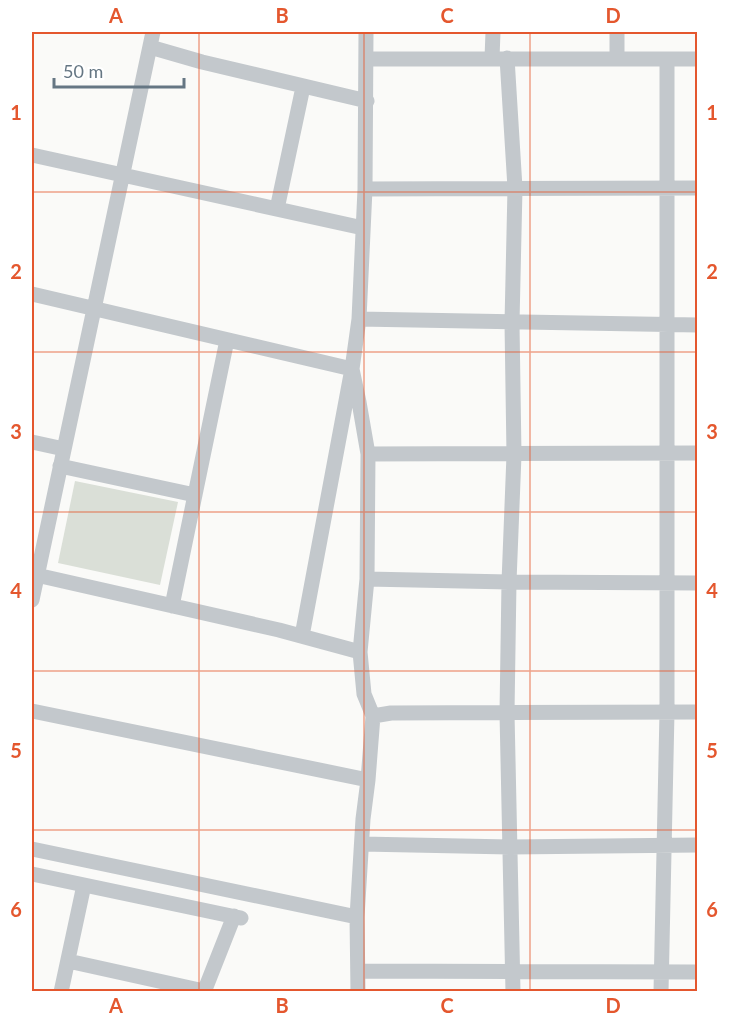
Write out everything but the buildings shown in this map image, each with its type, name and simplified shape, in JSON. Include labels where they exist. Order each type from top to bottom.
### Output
[{"type":"street","points":[[32,600],[34,575],[64,449],[153,32]]},
{"type":"street","points":[[302,636],[352,369],[359,320],[365,189],[366,32]]},
{"type":"street","points":[[493,32],[500,58],[515,188],[512,323],[514,454],[507,712],[513,992]]},
{"type":"street","points":[[617,32],[617,59]]},
{"type":"street","points":[[150,47],[202,62],[367,101]]},
{"type":"street","points":[[367,59],[698,59]]},
{"type":"street","points":[[661,992],[667,712],[667,59]]},
{"type":"street","points":[[277,209],[303,87]]},
{"type":"street","points":[[32,155],[363,228]]},
{"type":"street","points":[[365,189],[698,188]]},
{"type":"street","points":[[32,294],[352,369]]},
{"type":"street","points":[[359,320],[698,326]]},
{"type":"street","points":[[172,606],[227,340]]},
{"type":"street","points":[[352,369],[368,454],[367,579],[360,652],[364,694],[373,716],[357,917],[358,992]]},
{"type":"street","points":[[32,442],[64,449]]},
{"type":"street","points":[[368,454],[698,453]]},
{"type":"street","points":[[60,466],[195,495]]},
{"type":"street","points":[[34,575],[302,636],[360,652]]},
{"type":"street","points":[[367,579],[698,583]]},
{"type":"street","points":[[32,711],[368,780]]},
{"type":"street","points":[[373,716],[391,713],[698,712]]},
{"type":"street","points":[[362,844],[510,847],[698,845]]},
{"type":"street","points":[[32,849],[357,917]]},
{"type":"street","points":[[32,874],[237,917],[204,991],[68,961]]},
{"type":"street","points":[[61,992],[84,885]]},
{"type":"street","points":[[359,970],[698,972]]},
{"type":"shaded area","points":[[75,481],[178,502],[160,585],[58,563]]}]
